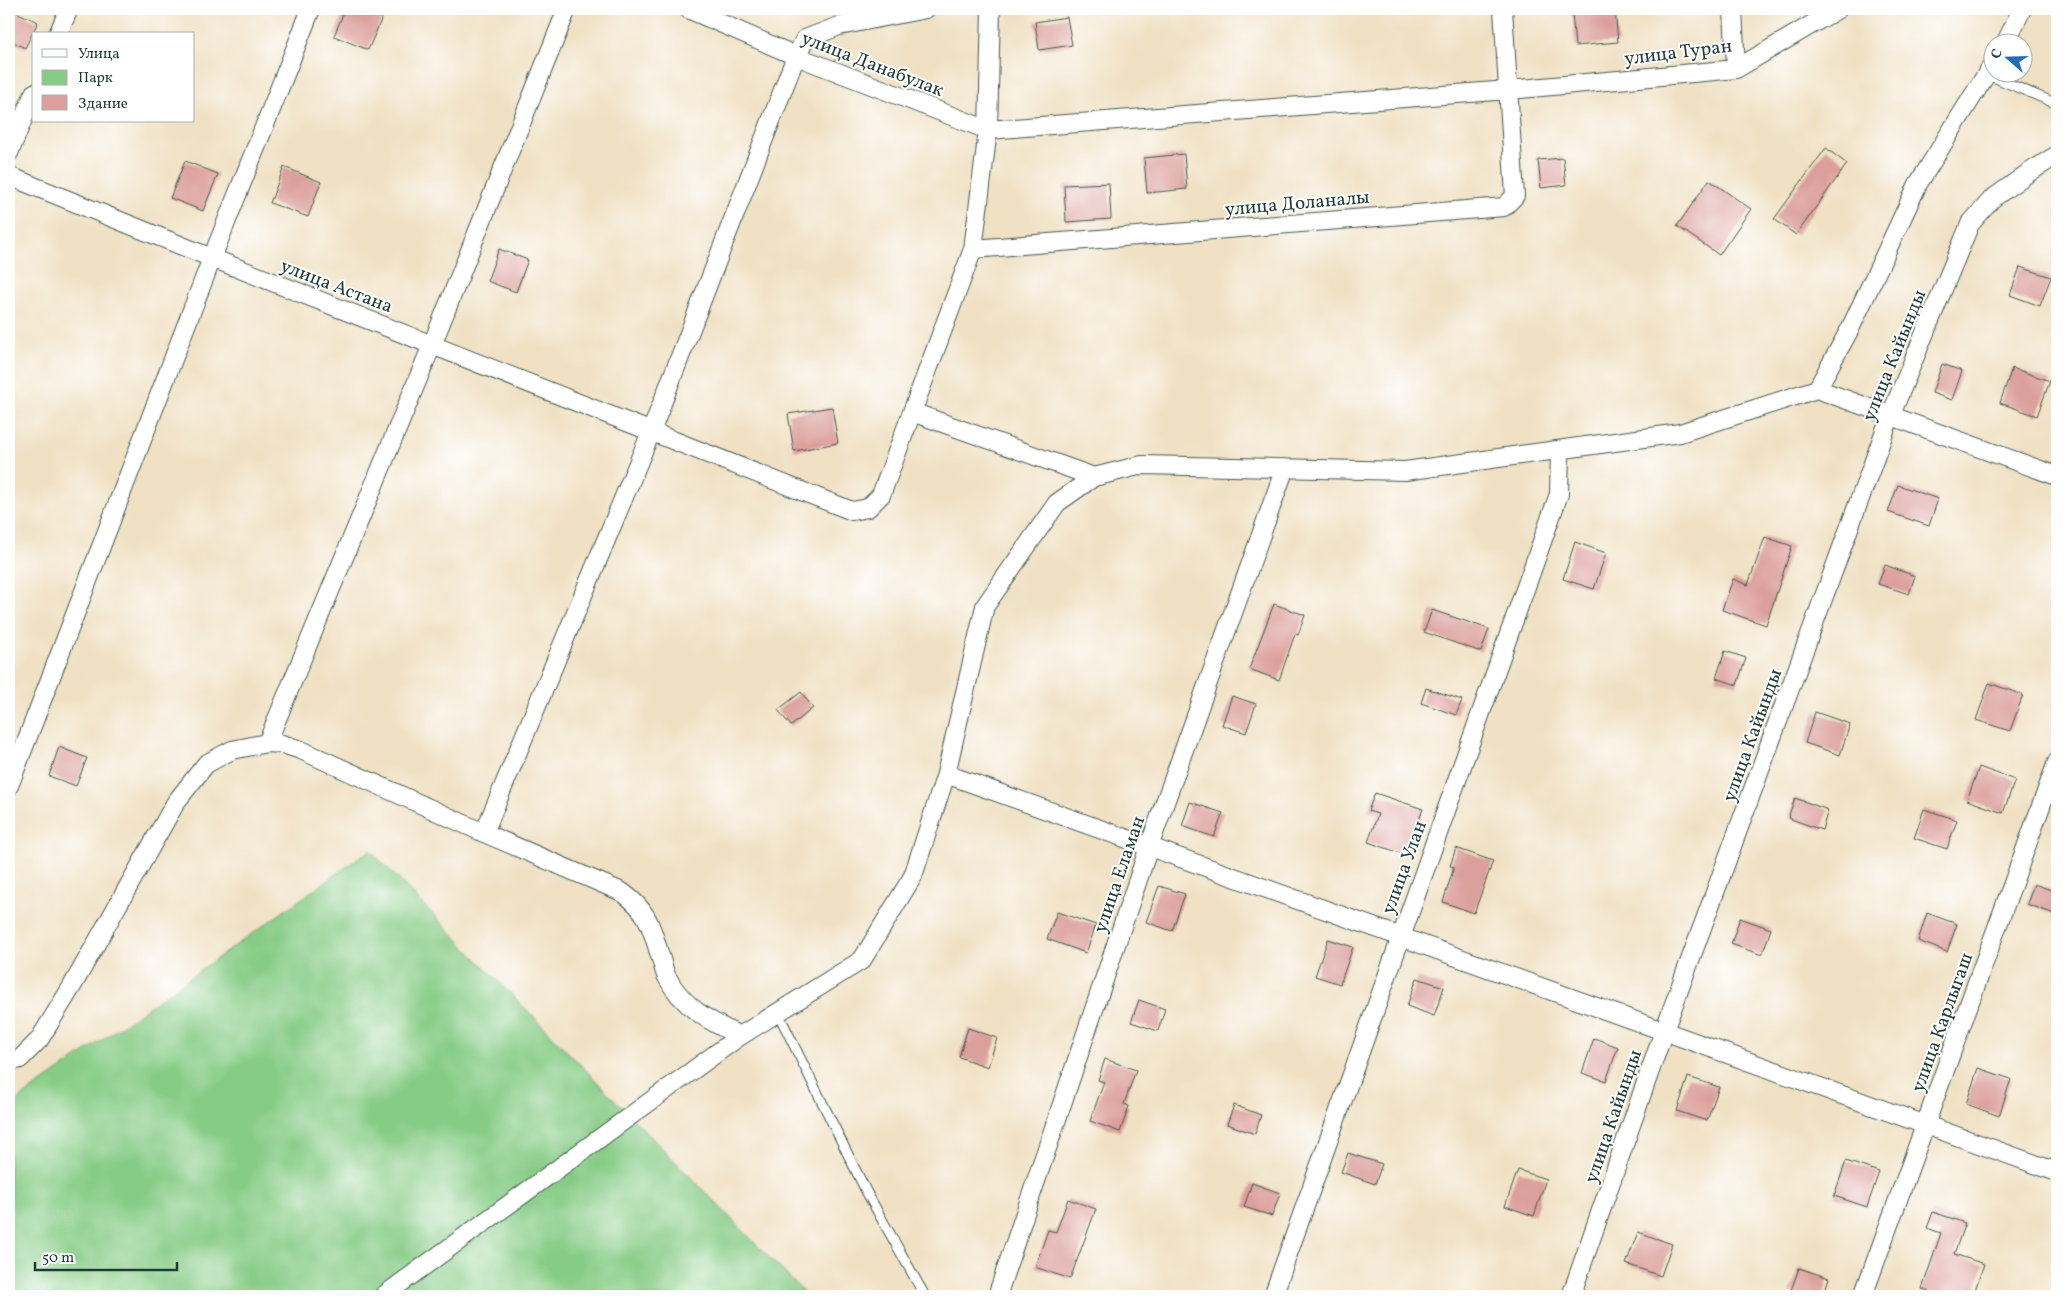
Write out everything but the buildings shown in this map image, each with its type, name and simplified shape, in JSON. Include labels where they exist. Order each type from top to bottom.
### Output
[{"type":"street","points":[[59,32],[69,9]]},
{"type":"street","points":[[9,786],[212,258],[311,9]]},
{"type":"street","points":[[267,743],[432,345],[567,9]]},
{"type":"street","name":"улица Данабулак","points":[[688,9],[796,56],[988,130]]},
{"type":"street","points":[[484,834],[651,432],[796,56],[805,39],[839,26],[926,9]]},
{"type":"street","name":"улица Астана","points":[[9,176],[852,511],[868,508],[881,495],[973,249],[988,130],[991,9]]},
{"type":"street","name":"улица Доланалы","points":[[973,249],[1504,207],[1515,196],[1503,9]]},
{"type":"street","points":[[1733,9],[1736,69]]},
{"type":"street","name":"улица Туран","points":[[988,130],[1509,90],[1736,69],[1838,9]]},
{"type":"street","points":[[2011,32],[2022,9]]},
{"type":"street","points":[[1817,389],[1850,329],[1918,184],[1984,78]]},
{"type":"street","points":[[9,153],[32,98]]},
{"type":"street","name":"улица Кайынды","points":[[1571,1296],[1664,1031],[1890,417],[1970,224],[1992,199],[2057,155]]},
{"type":"street","points":[[383,1296],[740,1036],[862,960],[913,876],[946,774],[985,606],[1057,503],[1094,478],[1142,464],[1405,471],[1680,434],[1817,389],[2057,476]]},
{"type":"street","points":[[912,412],[1094,478]]},
{"type":"street","name":"улица Улан","points":[[1273,1296],[1559,494],[1560,450]]},
{"type":"street","name":"улица Еламан","points":[[997,1296],[1149,847],[1285,468]]},
{"type":"street","points":[[9,1062],[20,1059],[39,1040],[76,980],[176,802],[206,764],[232,750],[267,743],[282,744],[301,750],[484,834],[622,892],[637,903],[648,918],[667,977],[682,999],[706,1020],[740,1036]]},
{"type":"street","name":"улица Карлыгаш","points":[[1863,1296],[2057,762]]},
{"type":"street","points":[[946,774],[2057,1172]]},
{"type":"lane","points":[[2016,82],[2057,104]]},
{"type":"lane","points":[[778,1012],[866,1191],[925,1296]]},
{"type":"green space","points":[[370,850],[807,1296],[9,1296],[9,1106]]}]
